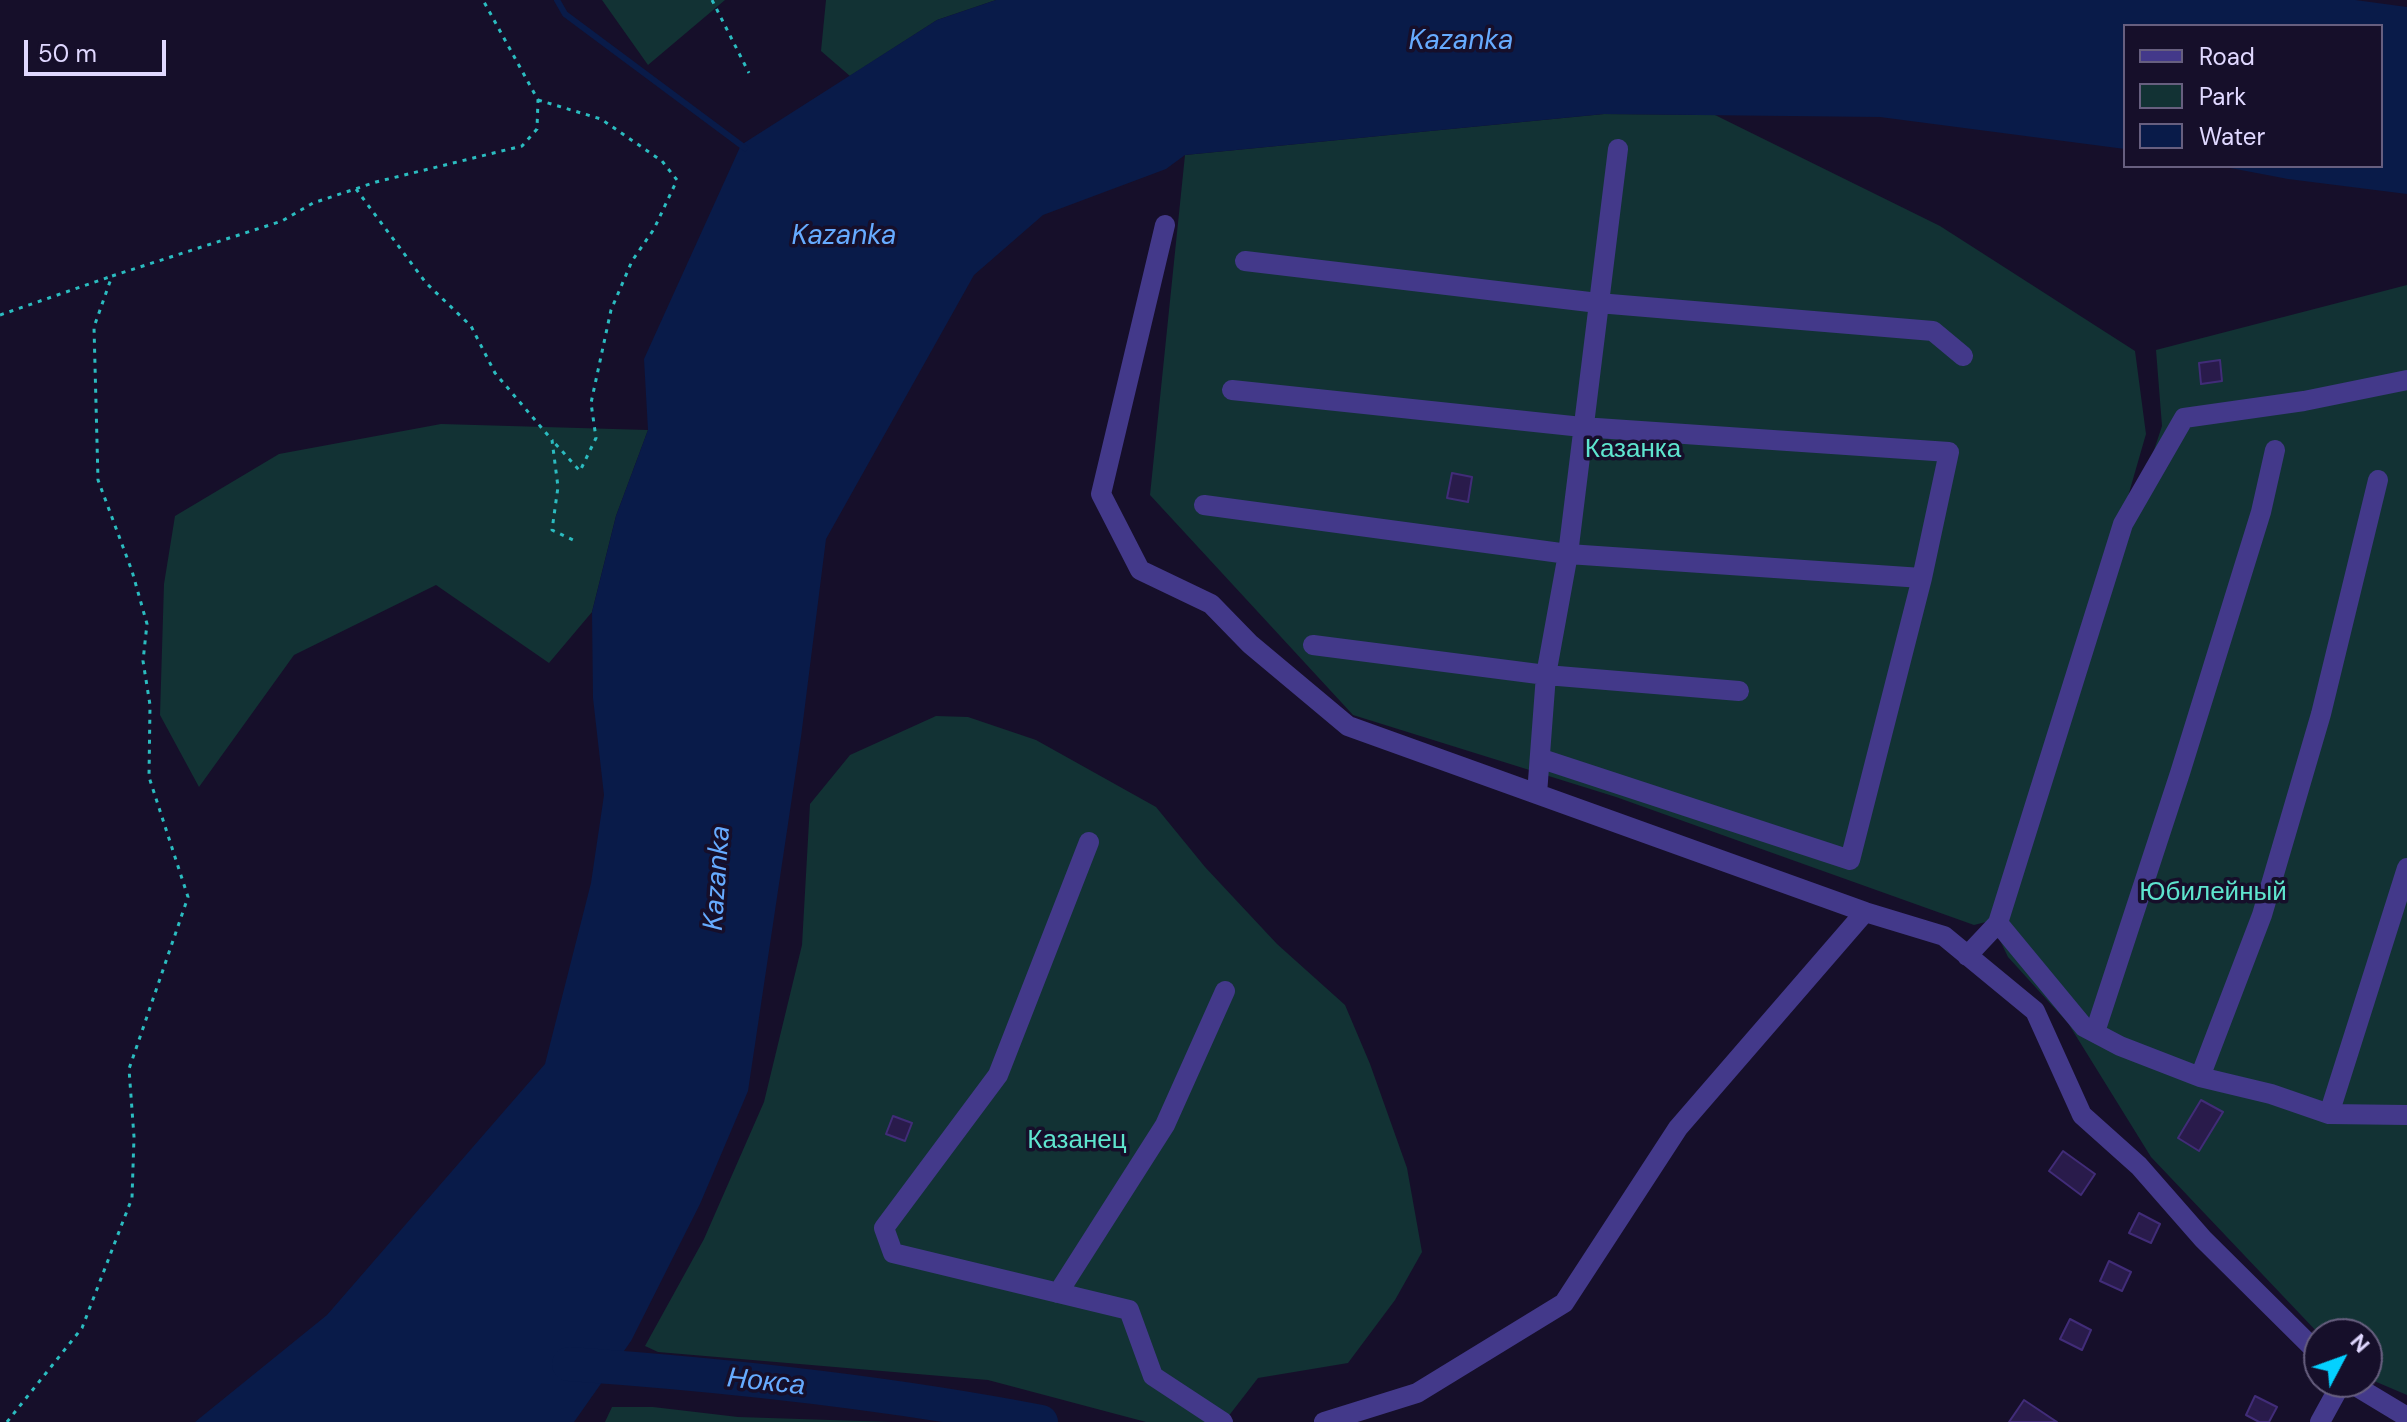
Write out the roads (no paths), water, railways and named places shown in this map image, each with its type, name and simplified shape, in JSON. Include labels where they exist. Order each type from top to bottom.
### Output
[{"type":"street","points":[[1537,794],[1546,675],[1568,554],[1618,149]]},
{"type":"street","points":[[1165,225],[1101,494],[1140,570],[1211,604],[1250,644],[1348,726],[1865,912],[1944,936],[2035,1011],[2082,1115],[2139,1166],[2203,1239],[2303,1338]]},
{"type":"street","points":[[1245,261],[1598,303],[1933,331],[1963,356]]},
{"type":"street","points":[[1967,956],[1998,923],[2123,524],[2184,418],[2304,401],[2407,380]]},
{"type":"street","points":[[1232,390],[1582,427],[1949,452],[1922,578],[1850,860],[1542,759]]},
{"type":"street","points":[[2095,1032],[2247,556],[2275,450]]},
{"type":"street","points":[[2200,1077],[2267,900],[2321,714],[2378,480]]},
{"type":"street","points":[[1204,505],[1568,554],[1922,578]]},
{"type":"street","points":[[1313,645],[1546,675],[1739,691]]},
{"type":"street","points":[[1089,842],[998,1075],[884,1228],[893,1253],[1129,1310],[1153,1376],[1223,1422]]},
{"type":"street","points":[[2329,1114],[2407,868]]},
{"type":"street","points":[[1324,1422],[1417,1393],[1564,1303],[1678,1128],[1865,912]]},
{"type":"street","points":[[1998,923],[2084,1027],[2120,1046],[2200,1077],[2271,1094],[2329,1114],[2407,1115]]},
{"type":"street","points":[[1058,1293],[1165,1125],[1225,991]]},
{"type":"street","points":[[2320,1422],[2333,1398]]},
{"type":"street","points":[[2376,1398],[2407,1417]]},
{"type":"water","name":"Kazanka","points":[[996,0],[2355,0],[2407,7],[2407,194],[2288,179],[2230,168],[2383,168],[2383,24],[2123,24],[2123,149],[1880,117],[1604,114],[1185,155],[1166,169],[1043,215],[974,275],[826,539],[801,737],[748,1091],[700,1204],[631,1341],[574,1422],[195,1422],[327,1315],[545,1064],[591,883],[604,795],[593,698],[592,612],[616,516],[648,430],[644,359],[741,145],[937,20]]},
{"type":"waterway","points":[[557,0],[565,14],[745,148]]},
{"type":"waterway","name":"Нокса","points":[[569,1364],[806,1386],[1041,1422]]},
{"type":"park label","name":"Казанка","points":[[1633,450]]},
{"type":"park label","name":"Юбилейный","points":[[2213,893]]},
{"type":"park label","name":"Казанец","points":[[1077,1141]]}]
